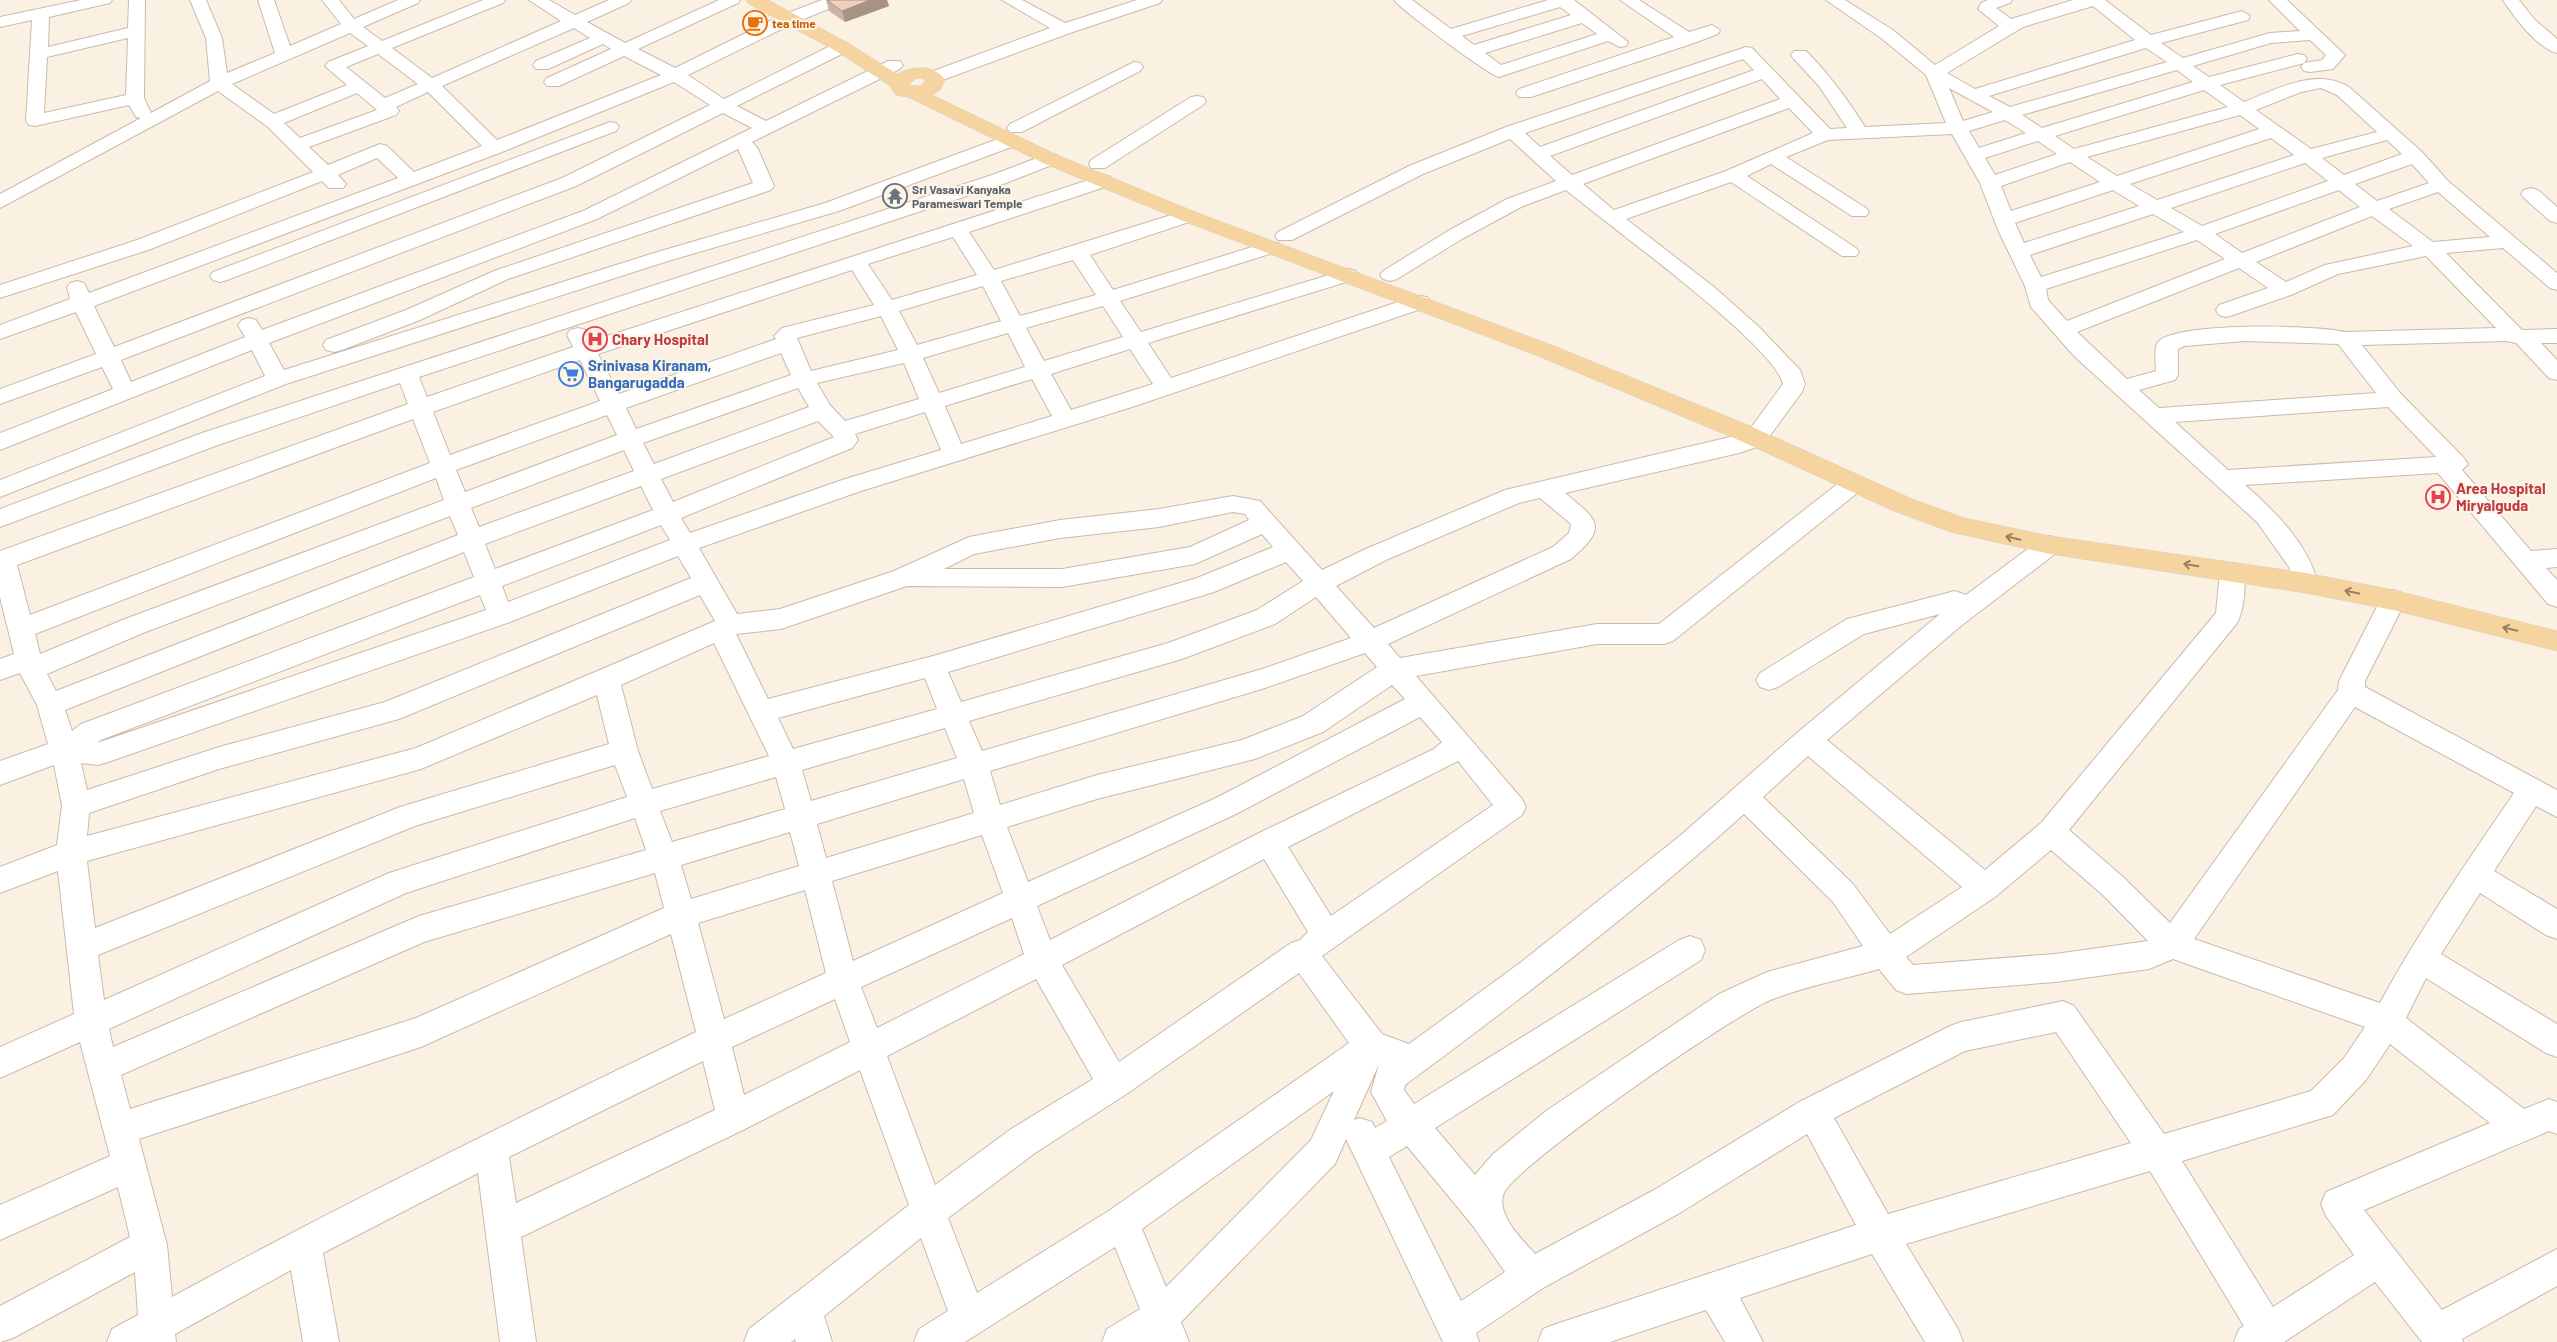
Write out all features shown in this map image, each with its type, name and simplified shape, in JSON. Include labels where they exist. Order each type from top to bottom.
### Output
[{"type":"main road","points":[[755,0],[856,41],[899,77],[1013,135],[1101,172],[1279,241],[1349,275],[1628,385],[1965,508],[2052,528],[2228,552],[2393,600],[2557,641]]},
{"type":"main road","points":[[780,0],[795,16],[842,47],[925,91],[935,80],[1050,159],[1101,172],[1188,216],[1279,241],[1390,275],[1760,432],[1853,484],[1960,526],[2050,545],[2232,572],[2303,574],[2388,580],[2557,623]]},
{"type":"street","points":[[0,22],[104,0]]},
{"type":"street","points":[[138,0],[135,98],[146,123]]},
{"type":"street","points":[[198,0],[214,38],[219,82],[298,146],[352,202]]},
{"type":"street","points":[[266,0],[284,55]]},
{"type":"street","points":[[330,0],[351,26],[431,85],[495,148]]},
{"type":"street","points":[[0,202],[219,82],[412,0]]},
{"type":"street","points":[[298,146],[390,111],[385,104],[334,66],[497,0]]},
{"type":"street","points":[[537,0],[625,50],[675,75],[723,106],[765,128]]},
{"type":"street","points":[[385,104],[623,0]]},
{"type":"street","points":[[553,82],[732,0]]},
{"type":"street","points":[[0,332],[211,256],[588,112],[675,75],[795,16],[837,0]]},
{"type":"street","points":[[1010,0],[1064,29]]},
{"type":"street","points":[[935,80],[1064,29],[1154,0]]},
{"type":"street","points":[[1402,0],[1555,116]]},
{"type":"street","points":[[1628,0],[1688,39]]},
{"type":"street","points":[[1834,0],[1887,34],[1934,73],[2007,112],[2040,136],[2116,184],[2200,233],[2284,290]]},
{"type":"street","points":[[2004,0],[1987,6],[1986,9],[2011,27]]},
{"type":"street","points":[[1974,155],[2207,83],[2304,63],[2327,65],[2336,55],[2277,0]]},
{"type":"street","points":[[2511,0],[2529,24],[2557,48]]},
{"type":"street","points":[[1934,73],[2011,27],[2076,4],[2095,1],[2308,156],[2431,250],[2557,373]]},
{"type":"street","points":[[1448,35],[1554,2],[1583,16],[1669,77]]},
{"type":"street","points":[[2134,30],[2231,5],[2242,16],[2304,63],[2328,84],[2343,91],[2415,156],[2441,185],[2557,284]]},
{"type":"street","points":[[41,13],[35,121],[135,98]]},
{"type":"street","points":[[1471,52],[1583,16]]},
{"type":"street","points":[[1976,94],[2152,42],[2192,28],[2242,16]]},
{"type":"street","points":[[1525,93],[1712,30]]},
{"type":"street","points":[[39,54],[138,32]]},
{"type":"street","points":[[1499,72],[1610,35]]},
{"type":"street","points":[[1611,218],[1733,175],[1772,156],[1842,134],[1958,128],[2007,112],[2270,38],[2314,35]]},
{"type":"street","points":[[542,65],[603,38]]},
{"type":"street","points":[[0,489],[413,315],[500,275],[668,178],[723,106],[842,47]]},
{"type":"street","points":[[0,670],[30,664],[143,623],[630,439],[790,383],[911,354],[1108,298],[1279,241],[1416,170],[1512,131],[1746,52],[1793,100],[1842,134]]},
{"type":"street","points":[[1800,55],[1819,73],[1843,105],[1842,134]]},
{"type":"street","points":[[275,373],[832,206],[1013,135],[1134,67]]},
{"type":"street","points":[[1537,154],[1766,72]]},
{"type":"street","points":[[1934,73],[1958,128],[1990,183],[2004,220],[2035,286],[2038,302],[2082,351],[2265,516],[2303,574]]},
{"type":"street","points":[[0,442],[257,340],[590,214],[668,178],[765,128],[899,77]]},
{"type":"street","points":[[1990,183],[2072,155],[2241,108],[2296,88],[2328,84]]},
{"type":"street","points":[[270,122],[360,86]]},
{"type":"street","points":[[1390,275],[1455,235],[1514,203],[1566,182],[1793,100]]},
{"type":"street","points":[[158,1333],[150,1245],[92,1022],[70,853],[76,805],[64,750],[50,705],[30,664],[1,558],[586,350],[856,261],[958,230],[1101,172],[1197,102]]},
{"type":"street","points":[[588,112],[610,127],[668,178],[760,293]]},
{"type":"street","points":[[220,276],[610,127]]},
{"type":"street","points":[[0,1063],[399,882],[642,804],[787,764],[1208,641],[1266,617],[1319,582],[1512,496],[1739,445],[1760,432],[1792,392],[1794,384],[1792,375],[1752,330],[1705,290],[1566,182],[1512,131]]},
{"type":"street","points":[[2004,220],[2273,131]]},
{"type":"street","points":[[2018,252],[2308,156],[2389,134]]},
{"type":"street","points":[[0,397],[240,308],[569,182],[668,178],[764,186],[749,149],[740,141]]},
{"type":"street","points":[[0,292],[72,271],[326,173],[380,150],[410,179]]},
{"type":"street","points":[[1772,156],[1859,212]]},
{"type":"street","points":[[2035,286],[2200,233],[2415,156]]},
{"type":"street","points":[[0,518],[210,440],[569,319],[999,179],[1050,159]]},
{"type":"street","points":[[1733,175],[1849,252]]},
{"type":"street","points":[[2064,330],[2374,208],[2441,185]]},
{"type":"street","points":[[2530,194],[2557,217]]},
{"type":"street","points":[[0,773],[64,750],[91,732],[667,514],[844,442],[847,440],[842,430],[822,411],[805,379],[785,336],[790,333],[887,308],[1078,252],[1188,216]]},
{"type":"street","points":[[193,225],[275,373]]},
{"type":"street","points":[[958,230],[988,277],[1065,420]]},
{"type":"street","points":[[2226,310],[2284,290],[2332,269],[2431,250],[2507,242]]},
{"type":"street","points":[[1078,252],[1166,387]]},
{"type":"street","points":[[856,261],[887,308],[911,354],[954,454]]},
{"type":"street","points":[[72,271],[82,303],[126,393]]},
{"type":"street","points":[[842,430],[1136,342],[1349,275]]},
{"type":"street","points":[[64,750],[98,754],[501,614],[684,544],[853,485],[1065,420],[1420,302]]},
{"type":"street","points":[[569,319],[647,476],[706,582],[787,764],[843,980],[867,1050],[968,1318]]},
{"type":"street","points":[[2124,387],[2167,375],[2166,346],[2173,340],[2197,336],[2333,336],[2345,339],[2557,336]]},
{"type":"street","points":[[2224,478],[2456,464],[2393,399],[2345,339]]},
{"type":"street","points":[[21,629],[267,531],[444,464],[612,403],[788,343]]},
{"type":"street","points":[[408,374],[501,614]]},
{"type":"street","points":[[2156,416],[2393,399]]},
{"type":"street","points":[[50,705],[472,539],[822,411]]},
{"type":"street","points":[[2444,465],[2557,597]]},
{"type":"street","points":[[119,1129],[421,1032],[681,915],[1097,787],[1245,751],[1313,724],[1395,669],[1597,634],[1664,634],[1853,484]]},
{"type":"street","points":[[103,1067],[419,930],[1265,678],[1371,641],[1562,553],[1581,537],[1583,520],[1545,489]]},
{"type":"street","points":[[0,880],[70,853],[421,758],[726,627],[781,619],[903,578],[969,546],[1060,529],[1159,518],[1233,504],[1252,507],[1424,702],[1512,807],[1114,1084],[1023,1141],[928,1211],[809,1326],[762,1342]]},
{"type":"street","points":[[903,578],[1062,578],[1195,555],[1266,522]]},
{"type":"street","points":[[1531,1276],[1507,1248],[1485,1214],[1412,1123],[1396,1107],[1387,1092],[1391,1076],[1531,973],[1691,844],[1808,740],[1969,607],[2050,545]]},
{"type":"street","points":[[762,711],[933,666],[1205,585],[1290,550]]},
{"type":"street","points":[[2526,560],[2557,558]]},
{"type":"street","points":[[1485,1214],[1487,1187],[1504,1167],[1558,1122],[1700,1024],[1730,1004],[1767,986],[1887,954],[1985,888],[2051,832],[2228,616],[2232,572]]},
{"type":"street","points":[[76,805],[219,758],[390,711],[706,582]]},
{"type":"street","points":[[1745,797],[1843,893],[1907,980],[2055,968],[2149,955],[2172,945],[2351,692],[2352,681],[2393,600]]},
{"type":"street","points":[[1769,680],[1856,626],[1955,601],[1969,607]]},
{"type":"street","points":[[933,666],[974,765],[991,821],[1042,960],[1114,1084]]},
{"type":"street","points":[[606,680],[624,751],[642,804],[653,826],[681,915],[733,1118]]},
{"type":"street","points":[[2351,692],[2532,789],[2557,806]]},
{"type":"street","points":[[125,1342],[158,1333],[304,1244],[491,1148],[714,1039],[1226,806],[1424,702]]},
{"type":"street","points":[[1808,740],[1985,888]]},
{"type":"street","points":[[502,1227],[733,1118],[1269,842],[1444,757],[1459,743]]},
{"type":"street","points":[[83,947],[410,816],[624,751]]},
{"type":"street","points":[[1556,1342],[1880,1234],[2320,1104],[2355,1069],[2387,1022],[2420,958],[2532,789]]},
{"type":"street","points":[[2051,832],[2113,886],[2172,945],[2353,1007],[2387,1022],[2521,1127]]},
{"type":"street","points":[[1269,842],[1314,944],[1371,1046],[1412,1060]]},
{"type":"street","points":[[2474,874],[2557,925]]},
{"type":"street","points":[[1690,950],[1412,1123],[1364,1142],[1458,1334],[1531,1276],[1666,1202],[1813,1112],[1961,1037],[2063,1016],[2157,1152],[2260,1336],[2379,1259]]},
{"type":"street","points":[[2420,958],[2557,1042]]},
{"type":"street","points":[[932,1342],[1122,1222],[1371,1046]]},
{"type":"street","points":[[1120,1342],[1163,1322],[1323,1152],[1371,1046]]},
{"type":"street","points":[[1813,1112],[1880,1234],[1945,1342]]},
{"type":"street","points":[[2557,1118],[2549,1115],[2338,1204],[2441,1337],[2557,1267]]},
{"type":"street","points":[[491,1148],[518,1342]]},
{"type":"street","points":[[0,1223],[129,1165]]},
{"type":"street","points":[[1122,1222],[1163,1322]]},
{"type":"street","points":[[304,1244],[321,1342]]},
{"type":"street","points":[[0,1325],[150,1245]]},
{"type":"street","points":[[1714,1289],[1745,1342]]},
{"type":"building","points":[[827,0],[870,0],[842,11]]},
{"type":"place","name":"tea time","points":[[755,23]]},
{"type":"place","name":"Sri Vasavi Kanyaka Parameswari Temple","points":[[895,196]]},
{"type":"place","name":"Chary Hospital","points":[[595,339]]},
{"type":"place","name":"Srinivasa Kiranam, Bangarugadda","points":[[571,374]]},
{"type":"place","name":"Area Hospital Miryalguda","points":[[2438,497]]}]
